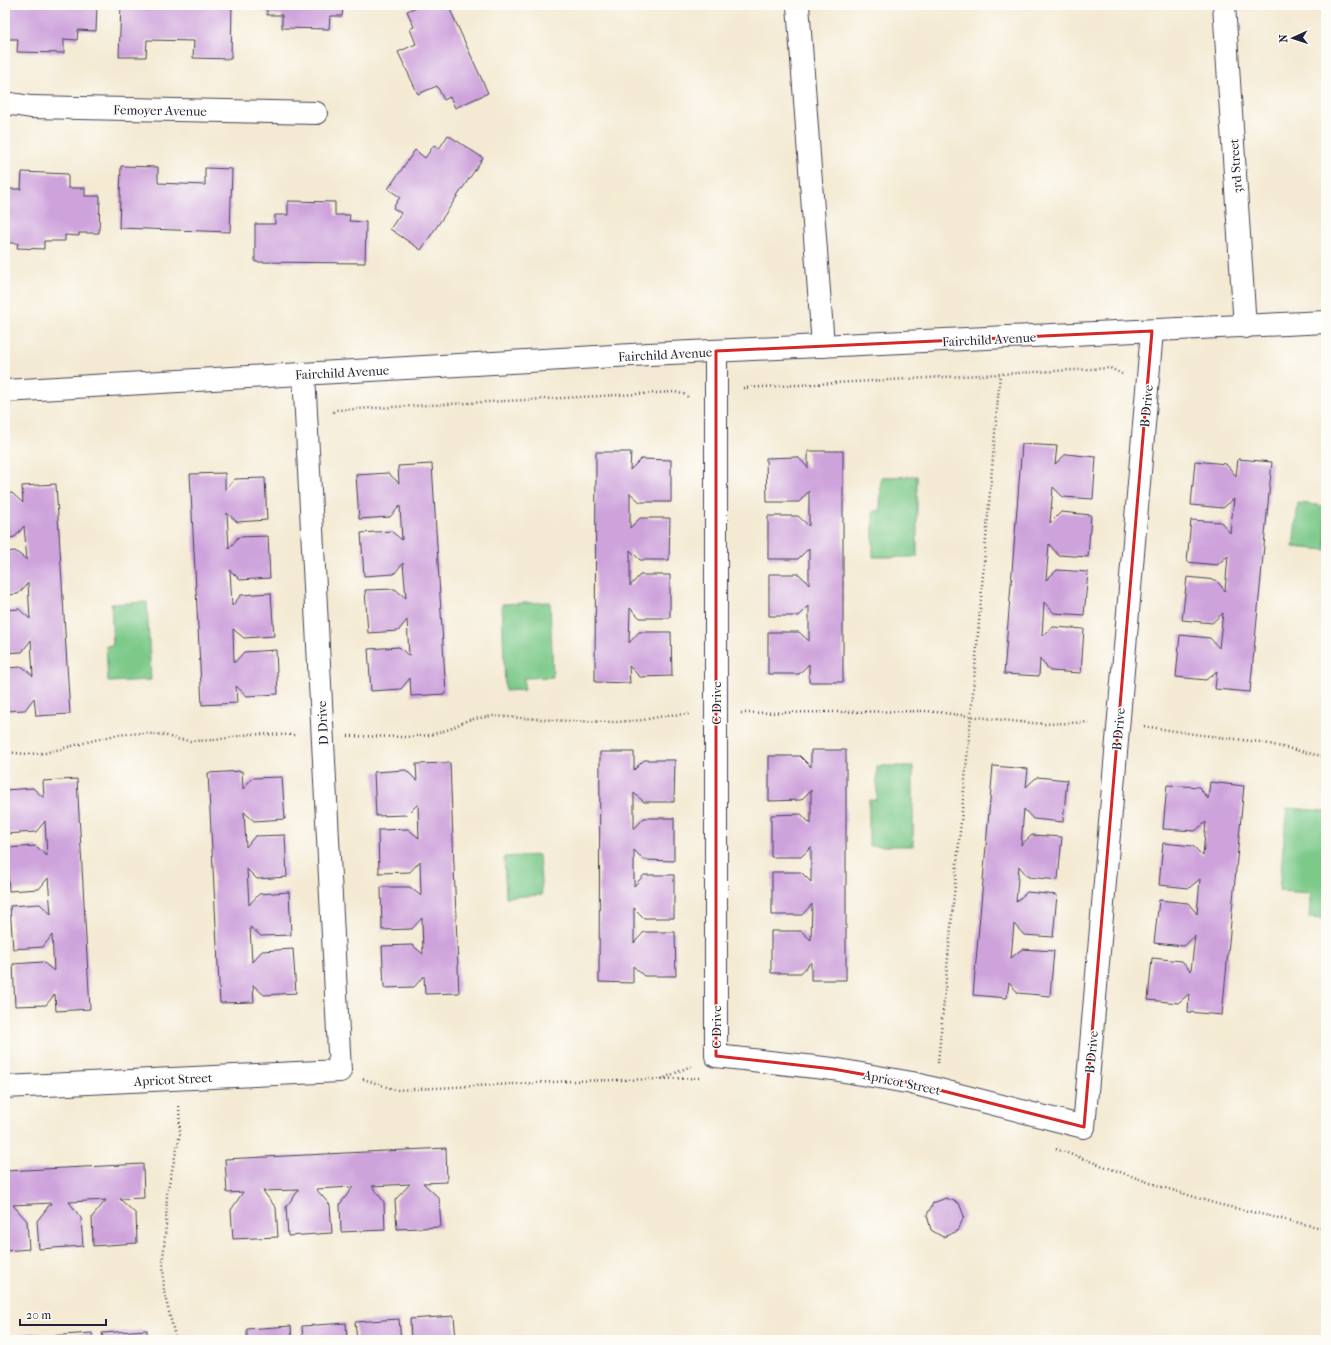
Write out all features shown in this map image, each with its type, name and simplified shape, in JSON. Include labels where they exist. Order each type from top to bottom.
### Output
[{"type":"street","points":[[798,5],[823,346]]},
{"type":"street","name":"3rd Street","points":[[1224,5],[1245,327]]},
{"type":"street","name":"Femoyer Avenue","points":[[5,103],[31,108],[316,113]]},
{"type":"street","name":"Fairchild Avenue","points":[[5,391],[716,351],[1326,322]]},
{"type":"street","name":"B Drive","points":[[1084,1127],[1152,331]]},
{"type":"street","name":"C Drive","points":[[716,351],[716,1056]]},
{"type":"street","name":"D Drive","points":[[304,374],[340,1071]]},
{"type":"street","name":"Apricot Street","points":[[716,1056],[833,1069],[912,1083],[1084,1127]]},
{"type":"street","name":"Apricot Street","points":[[5,1087],[340,1071]]},
{"type":"path","points":[[738,390],[742,388],[1110,368],[1124,377]]},
{"type":"path","points":[[937,1068],[971,716],[1000,374]]},
{"type":"path","points":[[330,413],[337,410],[674,392],[686,395],[692,402]]},
{"type":"path","points":[[5,752],[27,754],[45,753],[115,735],[142,733],[164,735],[190,741],[216,740],[250,734],[406,738],[430,735],[450,729],[468,720],[492,716],[570,721],[616,722],[643,720],[669,715],[926,711],[1045,724],[1119,722],[1194,734],[1260,742],[1326,757]]},
{"type":"path","points":[[662,1079],[716,1056]]},
{"type":"path","points":[[340,1071],[396,1090],[572,1081],[702,1078]]},
{"type":"path","points":[[176,1340],[164,1292],[163,1260],[166,1224],[166,1194],[180,1134],[177,1079]]},
{"type":"path","points":[[1052,1147],[1156,1185],[1218,1204],[1326,1228]]},
{"type":"highlighted area","points":[[1152,331],[1084,1127],[912,1083],[833,1069],[716,1056],[716,351]]},
{"type":"green space","points":[[917,476],[917,557],[873,557],[873,511],[880,511],[881,477]]},
{"type":"green space","points":[[1298,503],[1326,506],[1326,550],[1293,547]]},
{"type":"green space","points":[[147,602],[151,680],[108,682],[106,646],[113,645],[111,604]]},
{"type":"green space","points":[[550,602],[553,677],[524,678],[524,690],[505,691],[502,604]]},
{"type":"green space","points":[[877,766],[913,766],[913,846],[869,846],[869,800],[877,800]]},
{"type":"green space","points":[[1287,808],[1326,811],[1326,919],[1309,918],[1311,893],[1279,891]]},
{"type":"green space","points":[[539,855],[542,895],[506,897],[504,857]]},
{"type":"building","points":[[5,5],[97,5],[96,31],[78,30],[77,40],[64,39],[64,53],[17,52],[18,39],[5,39]]},
{"type":"building","points":[[121,5],[232,5],[231,59],[193,58],[194,41],[147,40],[146,57],[119,57]]},
{"type":"building","points":[[251,5],[361,5],[361,7],[343,7],[342,16],[330,16],[329,29],[282,28],[282,15],[267,15],[267,9],[251,8]]},
{"type":"building","points":[[421,5],[448,5],[488,93],[455,108],[450,97],[444,100],[437,86],[418,94],[398,52],[416,44],[410,29],[414,27],[407,11]]},
{"type":"building","points":[[448,135],[483,158],[421,250],[390,229],[401,213],[393,208],[400,197],[388,189],[415,150],[425,158],[434,145],[439,149]]},
{"type":"building","points":[[121,166],[158,167],[158,183],[205,185],[205,168],[232,169],[230,232],[119,228]]},
{"type":"building","points":[[22,172],[68,174],[68,188],[85,188],[85,196],[100,196],[99,233],[79,233],[79,236],[65,235],[65,241],[44,241],[44,249],[17,248],[18,243],[5,243],[5,189],[21,189]]},
{"type":"building","points":[[288,201],[335,202],[335,215],[350,215],[349,221],[366,222],[365,263],[255,262],[255,224],[275,224],[275,215],[288,215]]},
{"type":"building","points":[[1022,444],[1057,446],[1055,464],[1066,454],[1096,457],[1093,499],[1063,497],[1053,487],[1050,523],[1061,512],[1091,515],[1088,557],[1058,555],[1049,544],[1046,580],[1057,570],[1088,572],[1084,615],[1054,613],[1044,602],[1042,636],[1053,627],[1084,629],[1081,673],[1050,671],[1040,659],[1039,676],[1004,674]]},
{"type":"building","points":[[808,451],[843,451],[843,682],[809,682],[809,664],[799,674],[768,674],[768,632],[799,632],[809,641],[809,606],[799,616],[769,616],[769,574],[799,574],[809,584],[809,548],[798,559],[768,559],[768,516],[798,516],[809,526],[809,491],[799,502],[767,502],[766,458],[798,457],[808,468]]},
{"type":"building","points":[[596,452],[631,452],[630,470],[641,459],[671,460],[671,502],[640,502],[630,493],[630,528],[640,518],[670,518],[669,560],[640,560],[630,550],[630,586],[640,575],[670,575],[670,618],[640,618],[630,608],[629,643],[639,632],[671,632],[672,676],[640,677],[629,666],[630,683],[595,682]]},
{"type":"building","points":[[1238,459],[1272,462],[1250,692],[1215,689],[1217,671],[1206,680],[1176,677],[1180,635],[1210,638],[1219,648],[1223,613],[1212,623],[1182,620],[1187,577],[1216,580],[1225,591],[1228,556],[1217,565],[1187,562],[1191,520],[1221,522],[1230,533],[1234,499],[1223,508],[1191,505],[1195,461],[1226,464],[1236,476]]},
{"type":"building","points":[[432,464],[446,694],[411,696],[410,678],[401,689],[371,691],[368,649],[399,647],[409,656],[407,620],[398,631],[368,633],[365,590],[395,589],[406,598],[403,563],[394,574],[364,576],[361,533],[391,531],[402,540],[400,506],[390,517],[359,519],[356,475],[388,473],[399,483],[398,466]]},
{"type":"building","points":[[225,473],[225,490],[235,479],[265,478],[267,520],[237,522],[227,513],[229,549],[238,537],[268,536],[270,578],[240,580],[230,570],[232,606],[241,595],[271,593],[274,636],[244,638],[233,629],[234,663],[244,652],[276,650],[278,694],[247,696],[236,686],[237,703],[202,705],[190,474]]},
{"type":"building","points":[[56,484],[70,714],[36,716],[34,698],[25,710],[5,711],[5,668],[23,667],[33,676],[31,640],[22,652],[5,653],[5,610],[19,609],[30,619],[28,583],[18,594],[5,595],[5,552],[15,551],[27,560],[24,526],[15,537],[5,538],[5,494],[12,493],[23,503],[22,486]]},
{"type":"building","points":[[811,750],[846,750],[846,980],[811,980],[811,962],[801,973],[771,973],[771,931],[801,931],[811,940],[812,904],[802,915],[772,915],[772,872],[801,872],[811,882],[811,847],[801,857],[771,857],[771,815],[801,814],[811,824],[811,790],[801,800],[769,801],[769,756],[800,756],[811,767]]},
{"type":"building","points":[[600,752],[634,752],[634,770],[644,760],[675,760],[674,802],[644,802],[634,793],[634,829],[644,818],[674,818],[674,861],[644,860],[634,850],[634,886],[644,875],[674,875],[674,918],[644,918],[634,908],[634,943],[644,932],[675,932],[676,976],[644,976],[633,966],[633,983],[599,982]]},
{"type":"building","points":[[450,763],[459,993],[425,994],[424,976],[414,987],[384,988],[382,946],[412,945],[423,954],[422,918],[412,929],[382,930],[381,887],[410,887],[421,896],[420,861],[410,872],[379,873],[378,830],[408,829],[419,838],[418,804],[407,815],[376,816],[374,772],[406,770],[417,781],[416,764]]},
{"type":"building","points":[[993,766],[1028,769],[1026,787],[1037,777],[1067,780],[1063,822],[1033,819],[1024,809],[1021,845],[1032,835],[1062,837],[1058,880],[1028,877],[1019,866],[1016,902],[1027,892],[1057,895],[1053,937],[1024,935],[1014,924],[1011,958],[1022,949],[1054,951],[1050,996],[1018,993],[1009,982],[1007,998],[973,995]]},
{"type":"building","points":[[242,771],[243,789],[252,778],[282,777],[285,819],[254,821],[244,812],[246,847],[255,836],[285,835],[287,877],[257,879],[247,869],[249,905],[259,894],[289,892],[291,935],[261,936],[250,927],[252,962],[262,951],[293,949],[296,993],[264,995],[253,985],[254,1002],[220,1003],[208,773]]},
{"type":"building","points":[[77,779],[90,1009],[56,1011],[55,994],[46,1005],[15,1006],[13,964],[43,962],[54,971],[52,935],[43,947],[13,949],[10,906],[40,904],[51,914],[48,878],[39,889],[9,891],[6,848],[36,846],[47,856],[45,821],[36,832],[5,834],[5,790],[33,788],[44,798],[43,781]]},
{"type":"building","points":[[1210,782],[1244,786],[1222,1015],[1188,1012],[1189,994],[1178,1003],[1148,1000],[1152,958],[1182,961],[1191,971],[1195,936],[1184,946],[1154,943],[1159,900],[1188,903],[1197,914],[1200,879],[1189,888],[1159,885],[1163,843],[1193,846],[1203,856],[1206,822],[1195,831],[1163,829],[1167,785],[1199,787],[1208,799]]},
{"type":"building","points":[[446,1148],[447,1182],[423,1183],[439,1198],[441,1227],[397,1229],[395,1200],[410,1184],[372,1186],[384,1202],[385,1230],[341,1232],[340,1204],[353,1187],[316,1189],[330,1205],[332,1233],[288,1236],[286,1207],[299,1190],[263,1191],[276,1208],[278,1237],[233,1239],[231,1210],[243,1192],[227,1193],[225,1159]]},
{"type":"building","points":[[143,1164],[144,1198],[120,1199],[136,1214],[137,1243],[93,1246],[92,1217],[106,1200],[69,1202],[81,1218],[83,1246],[39,1249],[37,1221],[51,1203],[13,1205],[27,1221],[29,1249],[5,1251],[5,1171]]},
{"type":"building","points":[[946,1198],[959,1203],[964,1216],[958,1231],[943,1237],[931,1230],[927,1215],[933,1203]]},
{"type":"building","points":[[454,1316],[456,1340],[411,1340],[410,1319]]},
{"type":"building","points":[[399,1319],[401,1340],[357,1340],[355,1322]]},
{"type":"building","points":[[346,1323],[347,1340],[303,1340],[302,1326]]},
{"type":"building","points":[[291,1326],[292,1340],[247,1340],[247,1329]]},
{"type":"building","points":[[147,1330],[147,1340],[103,1340],[102,1333]]},
{"type":"building","points":[[92,1333],[93,1340],[48,1340],[48,1336]]},
{"type":"building","points":[[38,1337],[39,1340],[12,1340],[12,1339]]}]
